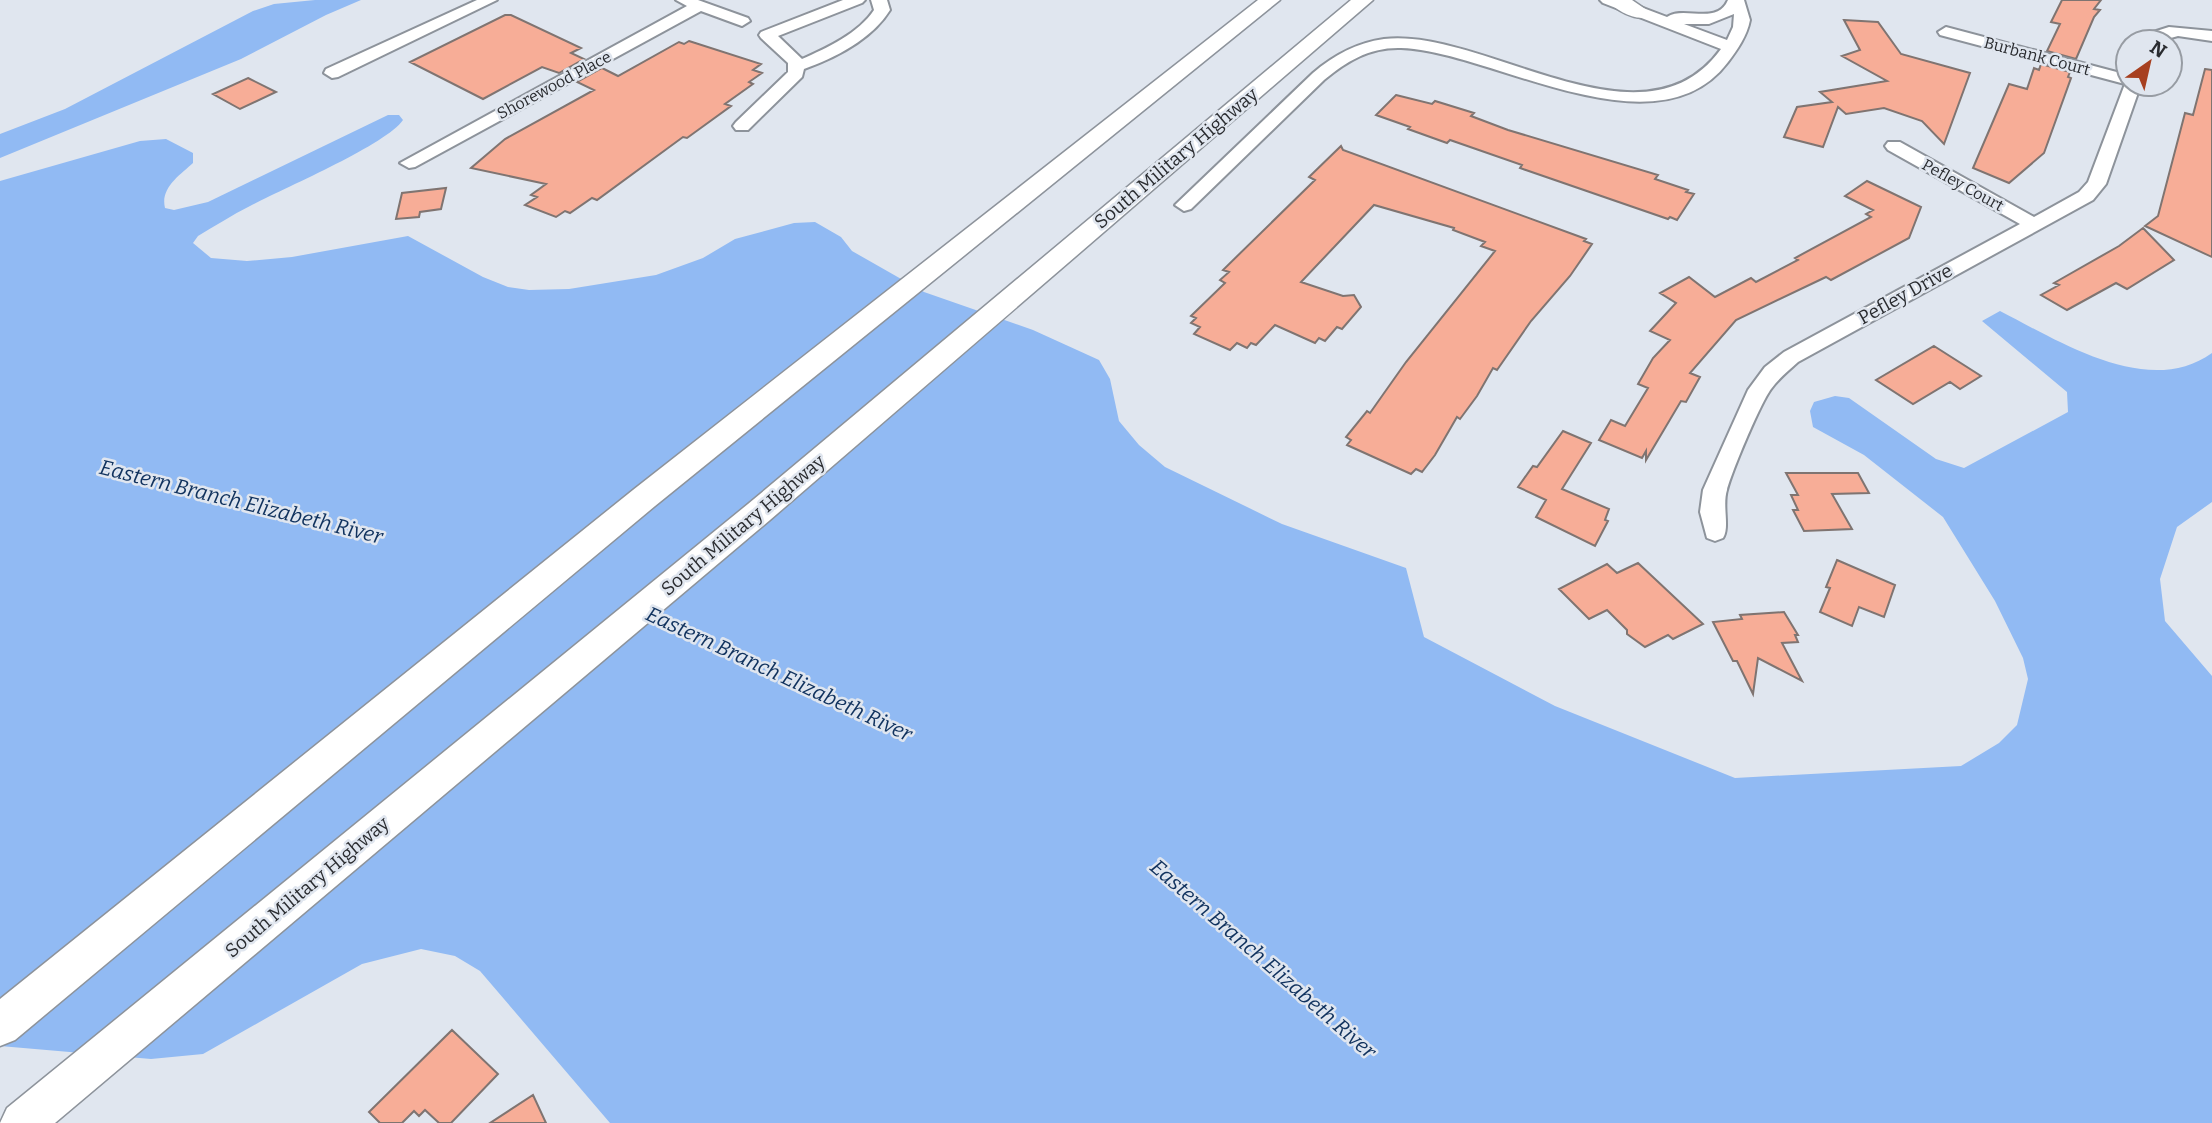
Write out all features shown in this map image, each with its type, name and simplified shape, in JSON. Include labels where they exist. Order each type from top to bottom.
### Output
[{"type":"main road","points":[[0,1025],[644,499],[1270,0]]},
{"type":"main road","name":"South Military Highway","points":[[22,1123],[749,521],[1035,277],[1311,47],[1363,0]]},
{"type":"main road","points":[[1311,47],[1380,0]]},
{"type":"main road","points":[[1617,0],[1641,13]]},
{"type":"street","points":[[332,73],[489,0]]},
{"type":"street","points":[[797,66],[767,35],[857,0]]},
{"type":"street","points":[[742,126],[791,79],[797,66],[817,60],[876,20],[882,10],[878,0]]},
{"type":"street","points":[[1608,0],[1730,47]]},
{"type":"street","points":[[1184,205],[1345,56],[1364,48],[1396,43],[1430,46],[1575,89],[1623,96],[1669,92],[1688,87],[1717,69],[1742,28],[1744,18],[1737,1],[1724,15],[1714,19],[1687,20],[1641,13]]},
{"type":"street","points":[[691,4],[742,22]]},
{"type":"street","name":"Shorewood Place","points":[[409,163],[691,4]]},
{"type":"street","name":"Burbank Court","points":[[1947,32],[2114,76]]},
{"type":"street","points":[[2184,34],[2212,36]]},
{"type":"street","name":"Pefley Drive","points":[[1715,532],[1712,512],[1715,490],[1759,390],[1773,372],[1791,356],[2086,196],[2097,184],[2128,98]]},
{"type":"street","name":"Pefley Court","points":[[1894,146],[2033,224]]},
{"type":"water","points":[[315,0],[361,0],[241,59],[0,158],[0,134],[65,109],[253,11],[274,4]]},
{"type":"water","name":"Eastern Branch Elizabeth River","points":[[388,115],[399,115],[403,120],[376,142],[237,213],[198,236],[193,243],[211,258],[247,261],[292,257],[408,236],[483,277],[508,287],[529,290],[569,289],[656,275],[703,258],[735,239],[794,223],[815,222],[841,237],[852,251],[924,292],[1033,330],[1099,360],[1110,379],[1119,421],[1139,445],[1165,467],[1282,524],[1406,568],[1424,637],[1555,706],[1735,778],[1961,766],[1999,743],[2017,725],[2028,679],[2023,658],[1995,601],[1943,517],[1864,455],[1813,427],[1810,411],[1814,402],[1835,396],[1849,398],[1936,459],[1964,468],[2068,412],[2067,392],[1982,321],[2000,311],[2076,350],[2132,368],[2160,370],[2187,366],[2212,353],[2212,502],[2177,527],[2160,579],[2165,621],[2212,676],[2212,1123],[610,1123],[480,971],[455,956],[421,949],[362,964],[203,1054],[151,1059],[0,1046],[0,181],[140,141],[166,139],[193,153],[193,163],[172,182],[165,194],[165,208],[174,210],[208,202]]},
{"type":"building","points":[[2062,0],[2101,0],[2094,9],[2100,10],[2094,17],[2076,59],[2047,51],[2060,24],[2051,22]]},
{"type":"building","points":[[505,15],[511,15],[581,48],[571,53],[584,59],[559,73],[542,67],[483,99],[410,62]]},
{"type":"building","points":[[1844,20],[1878,22],[1901,54],[1970,73],[1944,144],[1922,121],[1884,108],[1846,114],[1838,107],[1823,147],[1784,137],[1797,107],[1832,102],[1820,92],[1887,81],[1842,56],[1860,50]]},
{"type":"building","points":[[689,41],[761,64],[753,70],[762,73],[749,82],[753,84],[725,104],[731,106],[687,138],[683,137],[597,200],[592,198],[570,213],[565,211],[556,217],[525,205],[537,197],[531,195],[546,184],[471,168],[505,139],[594,90],[577,82],[602,68],[618,76],[679,42],[684,44]]},
{"type":"building","points":[[2041,64],[2070,72],[2068,77],[2071,78],[2044,153],[2009,183],[1973,168],[2009,84],[2027,89],[2034,68],[2039,70]]},
{"type":"building","points":[[2205,69],[2212,70],[2212,257],[2145,226],[2158,216],[2185,113],[2193,115]]},
{"type":"building","points":[[248,78],[276,92],[240,109],[213,94]]},
{"type":"building","points":[[1396,95],[1432,104],[1435,101],[1474,113],[1471,116],[1508,130],[1658,175],[1655,179],[1694,194],[1677,220],[1670,217],[1668,219],[1520,168],[1522,165],[1450,140],[1447,143],[1376,115]]},
{"type":"building","points":[[1341,146],[1343,150],[1586,239],[1584,241],[1592,244],[1570,276],[1531,321],[1497,370],[1493,368],[1477,396],[1460,419],[1457,417],[1422,472],[1416,469],[1411,474],[1347,445],[1351,440],[1346,437],[1367,411],[1370,413],[1406,362],[1495,251],[1481,246],[1485,242],[1453,230],[1454,228],[1374,205],[1301,282],[1343,296],[1354,295],[1361,307],[1342,329],[1337,327],[1325,341],[1319,338],[1315,343],[1275,325],[1256,345],[1251,343],[1247,348],[1237,343],[1230,350],[1194,334],[1200,327],[1191,323],[1196,318],[1191,316],[1225,283],[1220,280],[1229,272],[1223,270],[1315,180],[1309,177]]},
{"type":"building","points":[[1867,181],[1921,207],[1909,238],[1831,280],[1826,277],[1736,320],[1690,373],[1700,377],[1686,402],[1681,401],[1646,460],[1646,451],[1642,458],[1599,440],[1611,420],[1625,426],[1648,388],[1638,384],[1653,358],[1670,340],[1650,331],[1676,303],[1660,293],[1689,277],[1715,297],[1751,278],[1756,282],[1798,260],[1795,258],[1871,217],[1866,214],[1873,210],[1845,196]]},
{"type":"building","points":[[446,188],[441,209],[420,212],[419,217],[396,219],[402,193]]},
{"type":"building","points":[[2143,228],[2174,260],[2127,289],[2116,283],[2067,310],[2041,295],[2059,285],[2054,283],[2119,246]]},
{"type":"building","points":[[1934,346],[1981,376],[1960,389],[1950,382],[1913,404],[1876,380]]},
{"type":"building","points":[[1563,431],[1591,443],[1562,489],[1609,509],[1605,520],[1608,521],[1595,546],[1536,517],[1546,500],[1518,487],[1533,466],[1537,467]]},
{"type":"building","points":[[1786,473],[1858,473],[1869,493],[1832,494],[1852,529],[1804,531],[1793,510],[1798,510],[1791,495],[1798,495]]},
{"type":"building","points":[[1837,560],[1895,585],[1884,617],[1859,607],[1852,626],[1820,612]]},
{"type":"building","points":[[1638,563],[1703,624],[1673,639],[1668,635],[1645,647],[1627,634],[1627,630],[1607,610],[1589,619],[1559,589],[1607,564],[1617,573]]},
{"type":"building","points":[[1784,612],[1798,635],[1795,635],[1798,642],[1782,643],[1802,681],[1758,658],[1753,694],[1713,622],[1742,619],[1740,615]]},
{"type":"building","points":[[452,1030],[498,1074],[451,1123],[439,1123],[425,1110],[419,1116],[414,1111],[402,1123],[380,1123],[369,1112]]},
{"type":"building","points":[[533,1095],[546,1123],[490,1123]]}]
